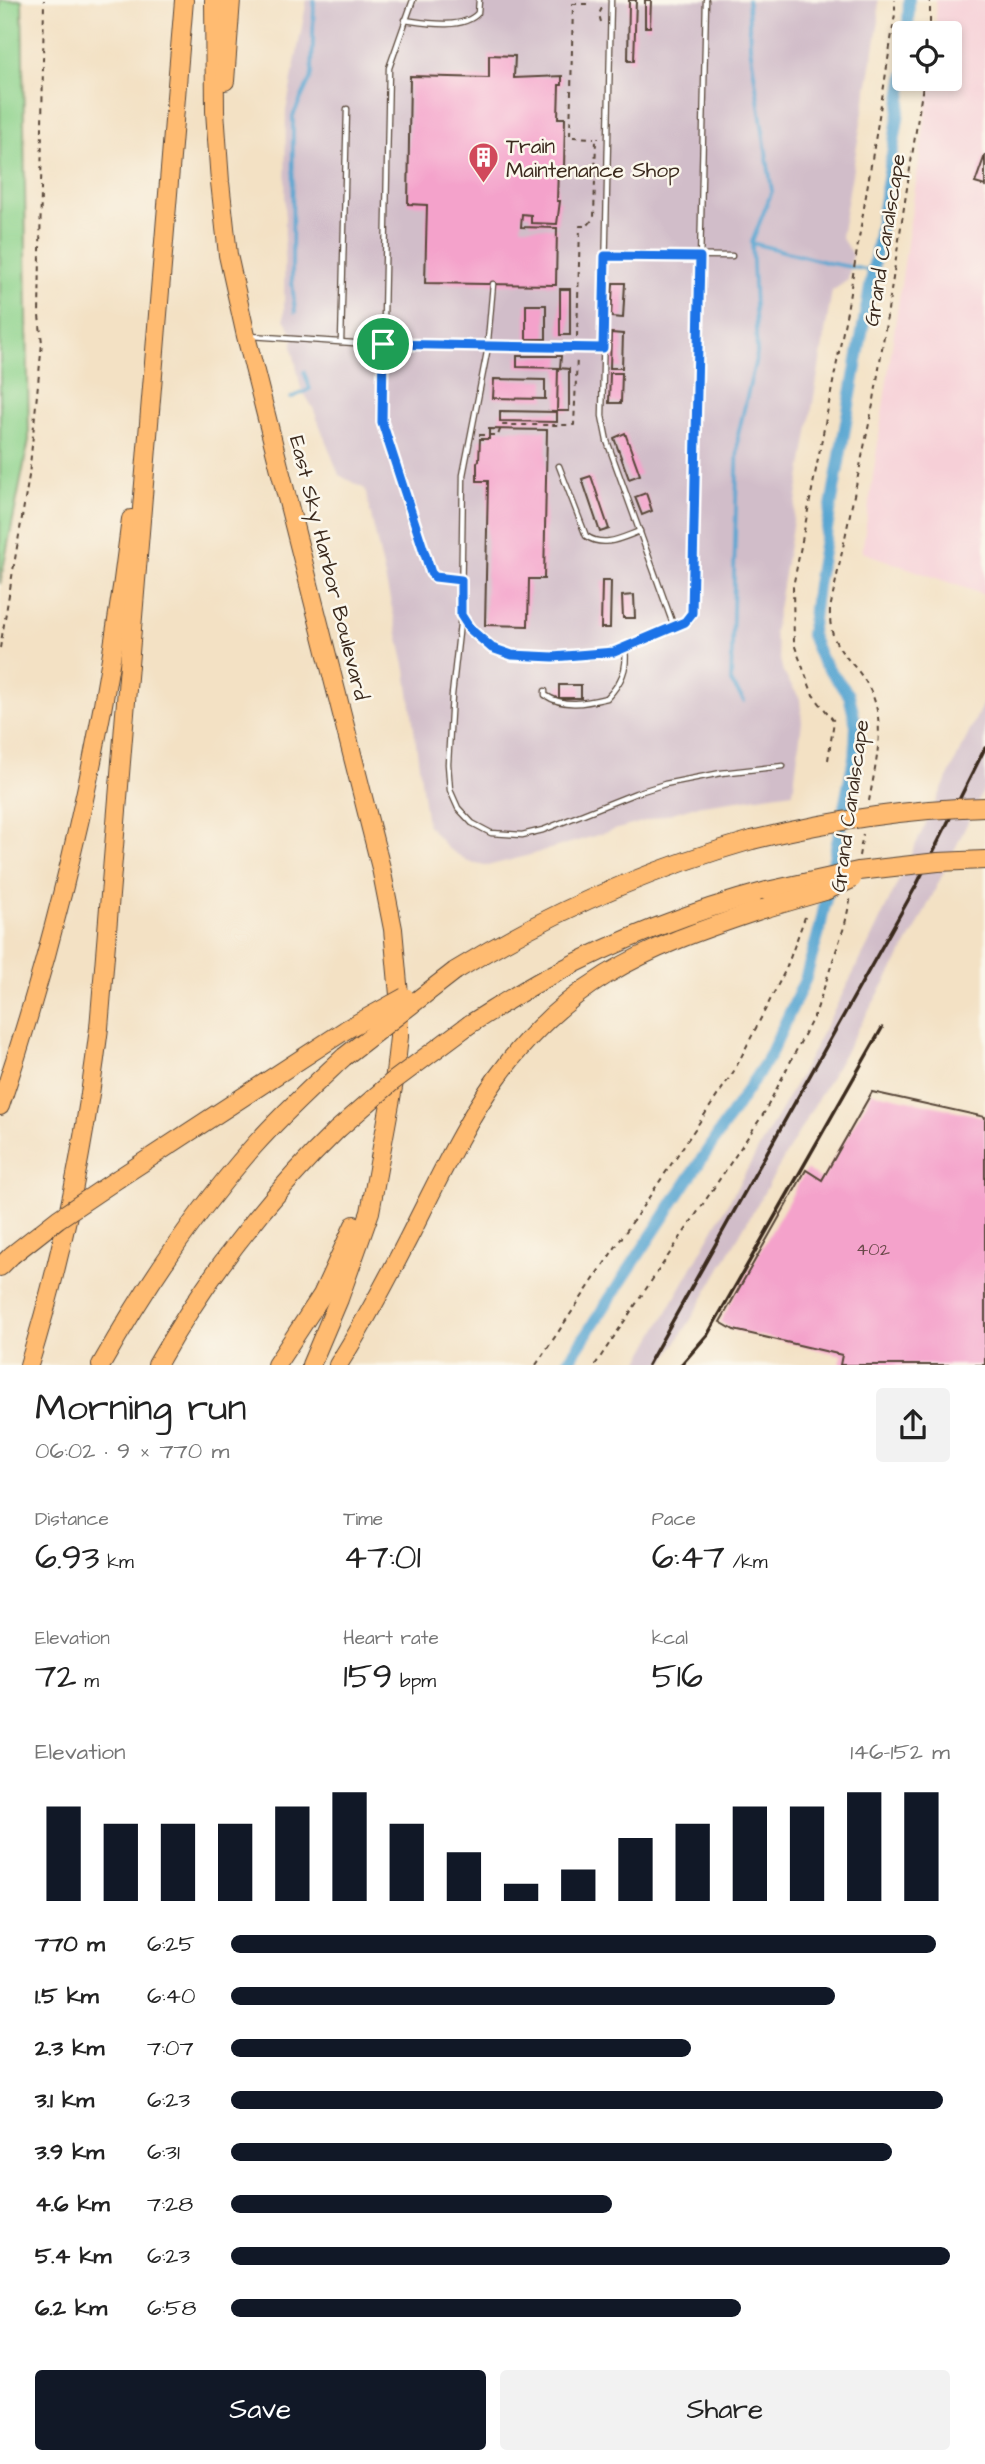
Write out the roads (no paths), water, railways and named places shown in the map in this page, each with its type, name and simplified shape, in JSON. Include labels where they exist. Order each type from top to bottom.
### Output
[{"type":"highway","points":[[29,1365],[66,1227],[88,1109],[99,1028],[184,0]]},
{"type":"highway","name":"East Sky Harbor Boulevard","points":[[214,0],[214,81],[220,182],[228,255],[390,910],[399,995],[399,1037],[383,1145]]},
{"type":"highway","points":[[231,0],[226,59],[225,126],[245,330]]},
{"type":"highway","points":[[0,1106],[56,915],[81,815],[104,696],[134,500],[156,255],[172,147]]},
{"type":"highway","points":[[6,1261],[58,1219],[347,1029],[536,924],[594,896],[672,865],[752,840],[877,816],[985,807]]},
{"type":"highway","points":[[157,1365],[205,1287],[247,1229],[288,1181],[337,1130],[392,1082],[470,1024],[529,988],[602,950],[688,915],[767,891],[878,869],[981,860]]},
{"type":"highway","points":[[338,1365],[386,1282],[472,1114],[494,1079],[529,1037],[572,998],[624,964],[710,927],[825,891],[878,869]]},
{"type":"highway","points":[[101,1365],[152,1278],[201,1209],[255,1144],[344,1057],[455,971]]},
{"type":"highway","points":[[276,1365],[307,1320],[333,1272],[354,1225],[383,1145]]},
{"type":"highway","points":[[311,1365],[370,1212],[383,1145]]},
{"type":"lane","points":[[413,0],[389,68],[382,422],[432,575],[437,578],[461,580]]},
{"type":"lane","points":[[405,20],[440,23],[467,21],[478,13],[479,0]]},
{"type":"lane","points":[[611,0],[601,402],[603,429],[674,627]]},
{"type":"lane","points":[[461,615],[470,629],[484,642],[512,655],[534,657],[602,654],[625,649],[688,620],[693,609],[706,0]]},
{"type":"lane","points":[[341,342],[347,109]]},
{"type":"lane","points":[[605,256],[732,256]]},
{"type":"lane","points":[[493,284],[488,346],[463,475],[461,615],[452,695],[448,780],[458,808],[481,829],[501,836],[522,835],[543,830],[635,793],[665,784],[721,773],[783,766]]},
{"type":"lane","points":[[245,330],[341,342],[603,348]]},
{"type":"lane","points":[[559,466],[586,536],[596,541],[609,542],[640,531]]},
{"type":"lane","points":[[545,691],[545,695],[556,703],[579,703],[607,698],[625,672],[625,649]]},
{"type":"waterway","points":[[295,312],[292,280],[293,116],[312,75],[314,0]]},
{"type":"waterway","points":[[744,701],[731,682],[738,435],[757,354],[752,242],[772,191],[750,46],[748,0]]},
{"type":"waterway","points":[[908,21],[909,0]]},
{"type":"waterway","points":[[566,1365],[769,1057],[805,980],[820,928],[855,753],[856,725],[849,695],[821,659],[811,635],[817,585],[902,91]]},
{"type":"waterway","points":[[752,243],[829,263],[873,271]]},
{"type":"waterway","points":[[291,398],[310,389],[304,372]]},
{"type":"railway","points":[[648,1365],[916,886],[985,748]]},
{"type":"railway","points":[[681,1365],[708,1334],[882,1028]]},
{"type":"place","name":"Train Maintenance Shop","points":[[483,185]]}]
